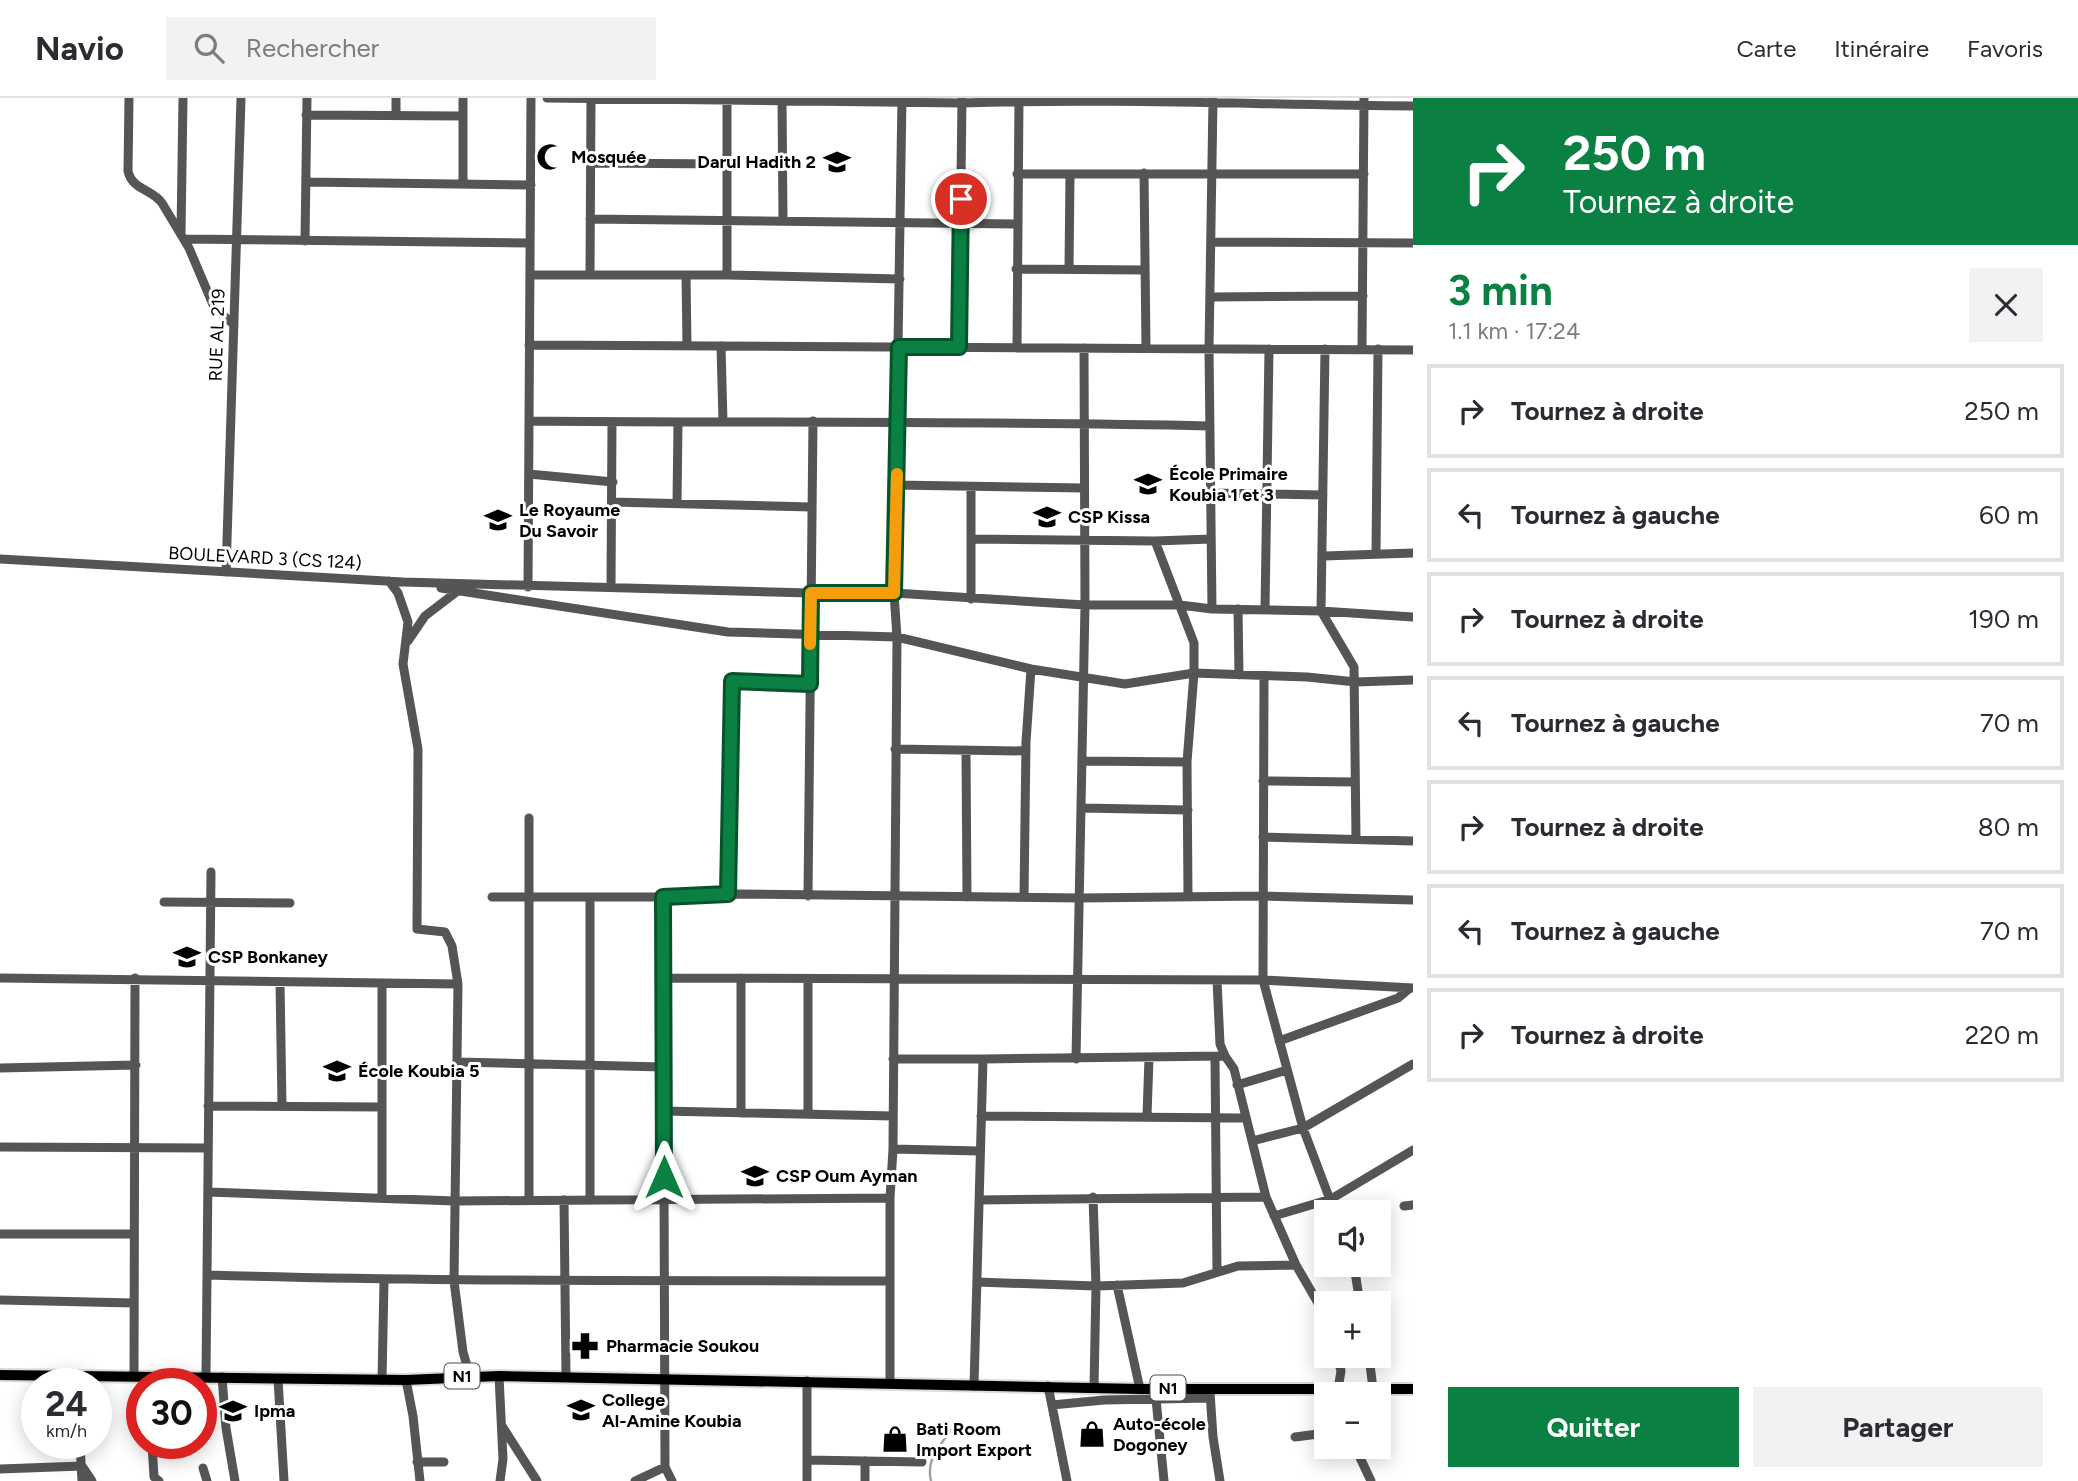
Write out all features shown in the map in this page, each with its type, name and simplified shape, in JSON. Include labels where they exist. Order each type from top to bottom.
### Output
[{"type":"main road","name":"N1","points":[[0,1375],[21,1376]]},
{"type":"main road","name":"N1","points":[[217,1377],[406,1380],[499,1376],[890,1382],[1210,1393],[1314,1392]]},
{"type":"main road","name":"N1","points":[[1391,1389],[1413,1389]]},
{"type":"street","points":[[129,98],[130,180],[159,198],[183,237],[214,307],[234,325]]},
{"type":"street","points":[[183,98],[183,237]]},
{"type":"street","name":"RUE AL 219","points":[[226,572],[241,98]]},
{"type":"street","points":[[305,241],[307,98]]},
{"type":"street","points":[[396,98],[396,114]]},
{"type":"street","points":[[463,98],[463,183]]},
{"type":"street","points":[[528,587],[531,98]]},
{"type":"street","points":[[547,98],[1149,99],[1364,102],[1413,106]]},
{"type":"street","points":[[590,274],[591,99]]},
{"type":"street","points":[[727,99],[727,275]]},
{"type":"street","points":[[1017,348],[1018,99]]},
{"type":"street","points":[[782,100],[783,221]]},
{"type":"street","points":[[890,1382],[897,637],[894,593],[902,100]]},
{"type":"street","points":[[959,347],[962,100]]},
{"type":"street","points":[[1212,609],[1209,349],[1213,100]]},
{"type":"street","points":[[1362,349],[1364,102]]},
{"type":"street","points":[[306,115],[462,116]]},
{"type":"street","points":[[590,163],[727,164]]},
{"type":"street","points":[[1144,173],[1146,348]]},
{"type":"street","points":[[1017,174],[1364,174]]},
{"type":"street","points":[[1069,269],[1070,174]]},
{"type":"street","points":[[306,182],[531,185]]},
{"type":"street","points":[[590,219],[1016,224]]},
{"type":"street","points":[[183,237],[530,243]]},
{"type":"street","points":[[1211,242],[1413,243]]},
{"type":"street","points":[[1016,269],[1145,270]]},
{"type":"street","points":[[530,275],[727,275],[900,279]]},
{"type":"street","points":[[686,275],[687,346]]},
{"type":"street","points":[[1211,297],[1363,296]]},
{"type":"street","points":[[530,345],[1413,349]]},
{"type":"street","points":[[721,346],[723,422]]},
{"type":"street","points":[[1076,1059],[1085,605],[1084,348]]},
{"type":"street","points":[[1265,610],[1269,349]]},
{"type":"street","points":[[1325,349],[1324,556],[1321,611],[1354,667],[1356,839]]},
{"type":"street","points":[[1376,554],[1378,349]]},
{"type":"street","points":[[529,421],[1209,426]]},
{"type":"street","points":[[808,896],[813,421]]},
{"type":"street","points":[[611,587],[612,422]]},
{"type":"street","points":[[677,503],[678,424]]},
{"type":"street","points":[[528,474],[613,482]]},
{"type":"street","points":[[896,485],[1084,488]]},
{"type":"street","points":[[971,487],[971,599]]},
{"type":"street","points":[[1210,493],[1324,495]]},
{"type":"street","points":[[612,502],[811,507]]},
{"type":"street","points":[[972,539],[1211,539]]},
{"type":"street","points":[[1155,541],[1194,643],[1187,762],[1188,896]]},
{"type":"street","points":[[1324,556],[1413,553]]},
{"type":"street","name":"BOULEVARD 3 (CS 124)","points":[[0,559],[389,582],[894,593],[1085,605],[1180,605],[1212,609],[1321,611],[1413,617]]},
{"type":"street","points":[[389,582],[405,607],[408,622],[403,664],[418,749],[417,929],[445,932],[452,946],[458,984],[454,1281],[463,1352],[470,1376]]},
{"type":"street","points":[[403,582],[728,632],[897,637],[1031,669],[1125,684],[1194,673],[1307,677],[1356,682],[1413,680]]},
{"type":"street","points":[[406,646],[425,616],[467,584]]},
{"type":"street","points":[[1238,610],[1239,675]]},
{"type":"street","points":[[1024,897],[1026,751],[1031,669]]},
{"type":"street","points":[[1265,677],[1263,981],[1303,1128],[1331,1199]]},
{"type":"street","points":[[728,894],[732,681],[810,684]]},
{"type":"street","points":[[895,749],[1026,751]]},
{"type":"street","points":[[966,750],[967,897]]},
{"type":"street","points":[[1083,761],[1187,762]]},
{"type":"street","points":[[1263,781],[1355,782]]},
{"type":"street","points":[[1082,808],[1188,810]]},
{"type":"street","points":[[529,818],[529,1200]]},
{"type":"street","points":[[1263,837],[1413,841]]},
{"type":"street","points":[[206,1368],[211,872]]},
{"type":"street","points":[[492,897],[663,897],[728,894],[1080,898],[1264,896],[1413,900]]},
{"type":"street","points":[[590,897],[590,1200]]},
{"type":"street","points":[[663,897],[665,1467],[672,1481]]},
{"type":"street","points":[[164,902],[290,902]]},
{"type":"street","points":[[0,978],[458,984]]},
{"type":"street","points":[[134,1368],[135,978]]},
{"type":"street","points":[[663,978],[1217,980],[1412,988]]},
{"type":"street","points":[[741,978],[741,1113]]},
{"type":"street","points":[[808,979],[808,1114]]},
{"type":"street","points":[[1217,980],[1220,1044],[1216,1118],[1217,1272]]},
{"type":"street","points":[[280,982],[282,1106]]},
{"type":"street","points":[[382,984],[382,1198]]},
{"type":"street","points":[[1279,1041],[1398,998],[1412,988]]},
{"type":"street","points":[[893,1059],[1220,1057],[1234,1069],[1265,1197],[1296,1265],[1314,1294]]},
{"type":"street","points":[[1147,1116],[1149,1058]]},
{"type":"street","points":[[974,1386],[982,1059]]},
{"type":"street","points":[[458,1062],[663,1067]]},
{"type":"street","points":[[1252,1141],[1303,1128],[1413,1064]]},
{"type":"street","points":[[0,1068],[136,1065]]},
{"type":"street","points":[[1237,1085],[1287,1070]]},
{"type":"street","points":[[208,1107],[382,1107]]},
{"type":"street","points":[[663,1111],[893,1116]]},
{"type":"street","points":[[981,1116],[1245,1118]]},
{"type":"street","points":[[0,1147],[208,1148]]},
{"type":"street","points":[[893,1149],[979,1151]]},
{"type":"street","points":[[1274,1216],[1331,1199],[1413,1150]]},
{"type":"street","points":[[208,1192],[455,1201],[890,1198]]},
{"type":"street","points":[[1093,1197],[1096,1286],[1094,1387]]},
{"type":"street","points":[[979,1200],[1265,1197]]},
{"type":"street","points":[[564,1200],[566,1377]]},
{"type":"street","points":[[0,1234],[134,1234]]},
{"type":"street","points":[[977,1282],[1096,1286],[1184,1283],[1238,1266],[1296,1265]]},
{"type":"street","points":[[208,1275],[454,1281],[566,1279],[890,1282]]},
{"type":"street","points":[[382,1380],[384,1280]]},
{"type":"street","points":[[1117,1285],[1140,1389]]},
{"type":"street","points":[[0,1300],[134,1303]]},
{"type":"street","points":[[499,1376],[503,1459],[500,1481]]},
{"type":"street","points":[[222,1377],[226,1428],[235,1481]]},
{"type":"street","points":[[278,1379],[284,1481]]},
{"type":"street","points":[[406,1380],[420,1481]]},
{"type":"street","points":[[807,1381],[807,1481]]},
{"type":"street","points":[[1048,1386],[1067,1481]]},
{"type":"street","points":[[1052,1405],[1210,1393],[1220,1481]]},
{"type":"street","points":[[1156,1399],[1164,1481]]},
{"type":"street","points":[[501,1425],[537,1481]]},
{"type":"street","points":[[1296,1437],[1314,1435]]},
{"type":"street","points":[[81,1459],[82,1481]]},
{"type":"street","points":[[153,1459],[154,1478],[159,1481]]},
{"type":"street","points":[[1361,1459],[1371,1481]]},
{"type":"street","points":[[807,1460],[922,1462]]},
{"type":"street","points":[[864,1481],[865,1461]]},
{"type":"street","points":[[417,1462],[444,1462]]},
{"type":"street","points":[[0,1469],[82,1465]]},
{"type":"street","points":[[82,1465],[92,1481]]},
{"type":"street","points":[[635,1481],[665,1467]]},
{"type":"street","points":[[204,1468],[207,1481]]},
{"type":"waterway","points":[[931,1481],[933,1457],[956,1422]]},
{"type":"slow traffic","points":[[810,644],[811,593],[894,593],[897,474]]},
{"type":"place","name":"Mosquée","points":[[550,157]]},
{"type":"place","name":"Darul Hadith 2","points":[[837,162]]},
{"type":"place","name":"École Primaire Koubia 1 et 3","points":[[1148,484]]},
{"type":"place","name":"CSP Kissa","points":[[1047,517]]},
{"type":"place","name":"Le Royaume Du Savoir","points":[[498,520]]},
{"type":"place","name":"CSP Bonkaney","points":[[187,957]]},
{"type":"place","name":"École Koubia 5","points":[[337,1071]]},
{"type":"place","name":"CSP Oum Ayman","points":[[755,1176]]},
{"type":"place","name":"Pharmacie Soukou","points":[[585,1346]]},
{"type":"place","name":"College Al-Amine Koubia","points":[[581,1410]]},
{"type":"place","name":"Ipma","points":[[233,1411]]},
{"type":"place","name":"Auto-école Dogoney","points":[[1092,1434]]},
{"type":"place","name":"Bati Room Import Export","points":[[895,1439]]},
{"type":"route","points":[[664,1177],[663,897],[728,894],[732,681],[810,684],[811,593],[894,593],[899,347],[959,347],[961,199]]}]
